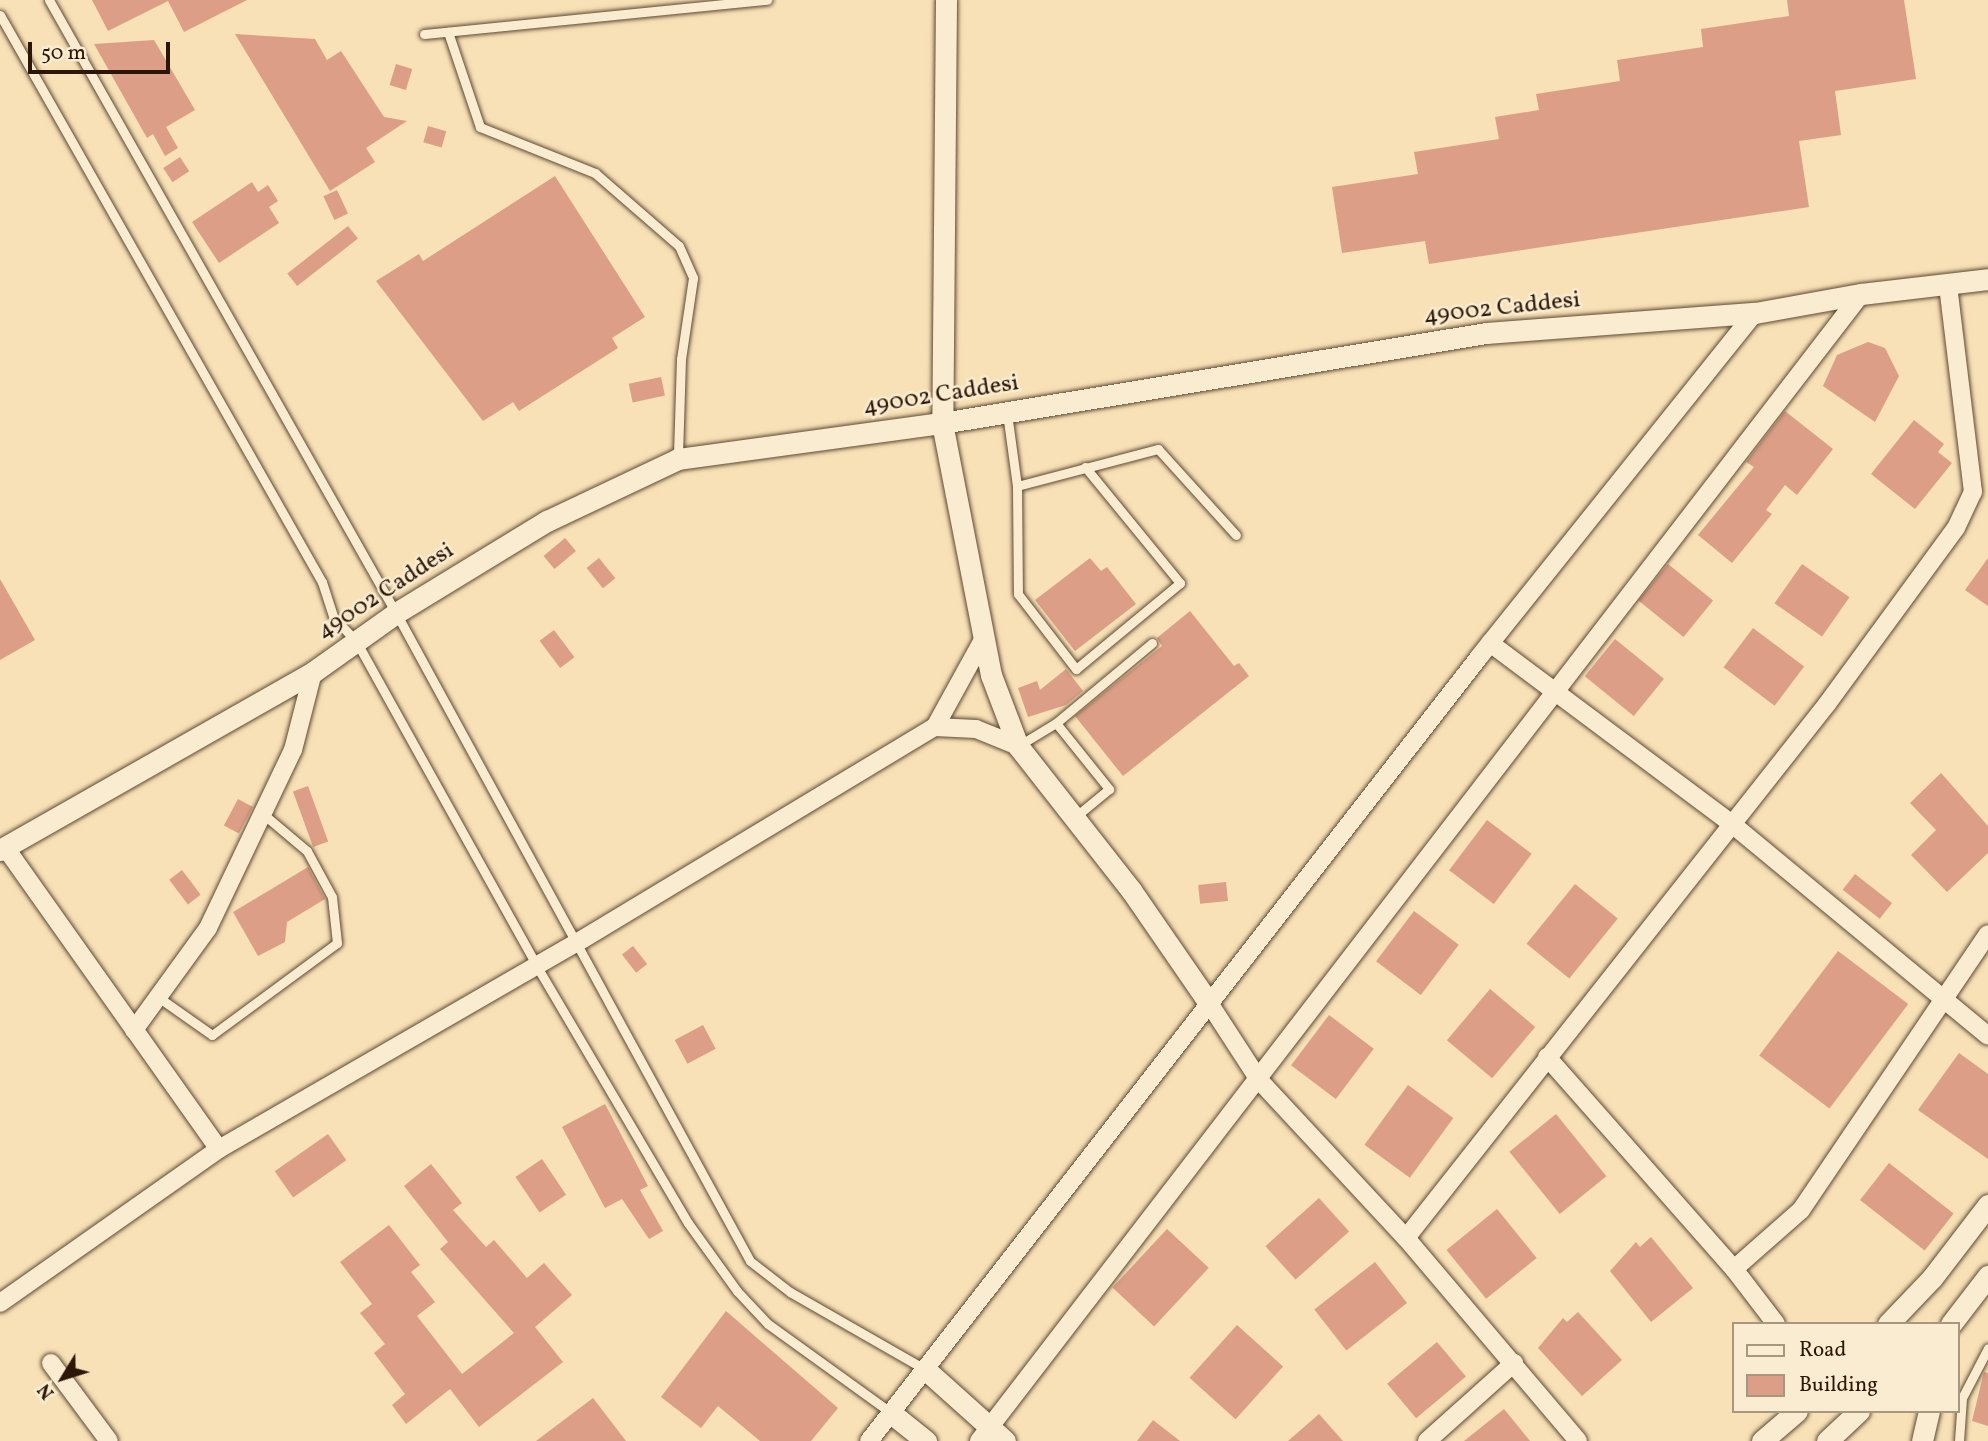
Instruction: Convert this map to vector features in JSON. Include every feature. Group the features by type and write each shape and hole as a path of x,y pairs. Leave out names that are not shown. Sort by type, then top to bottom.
{"street":[{"path":"947,0 942,424 990,675 1018,746 1131,890 1259,1080 1406,1238 1577,1441"},
{"name":"49002 Caddesi","path":"3,849 313,672 396,613 547,521 678,459 942,424 1486,333 1755,313 1861,294 1948,286 1988,279"},
{"path":"1406,1238 1732,824 1956,528 1973,492 1948,286"},
{"path":"926,1370 991,1437 1259,1080 1861,294"},
{"path":"869,1441 1490,643 1755,313"},
{"path":"1973,492 1988,504"},
{"path":"0,1303 219,1149 578,942 935,727 984,638"},
{"path":"1490,643 1732,824 1988,1036"},
{"path":"134,1030 208,928 293,750 313,672"},
{"path":"935,727 976,729 1018,746"},
{"path":"3,849 219,1149"},
{"path":"1734,1269 1801,1210 1988,934"},
{"path":"1547,1057 1734,1269 1774,1322"},
{"path":"1890,1322 1932,1278 1988,1205"},
{"path":"1953,1322 1988,1276"},
{"path":"51,1363 108,1441"},
{"path":"1427,1441 1514,1363"},
{"path":"891,1413 926,1441"},
{"path":"1762,1441 1795,1413"},
{"path":"1826,1441 1857,1413"},
{"path":"1922,1441 1929,1413"}],"lane":[{"path":"49,0 396,613 750,1261 790,1292 926,1370"},
{"path":"424,34 767,0"},
{"path":"0,15 322,582 334,618 356,641 536,965 688,1223 737,1291 768,1324 891,1413"},
{"path":"447,32 480,127 595,173 679,246 693,278 681,359 678,459"},
{"path":"1007,413 1017,486 1018,594 1076,670 1180,583 1085,467"},
{"path":"1017,486 1158,449 1236,535"},
{"path":"1018,746 1056,723 1152,643"},
{"path":"1056,723 1109,789 1073,818"},
{"path":"158,997 212,1034 337,943 332,897 307,851 263,814"},
{"path":"1959,1441 1962,1398 1988,1348"}],"building":[{"path":"92,0 247,0 184,32 168,1 108,31"},
{"path":"1787,0 1904,0 1916,79 1835,91 1841,135 1799,141 1809,207 1429,264 1425,241 1342,253 1332,187 1418,174 1414,152 1499,139 1495,117 1539,110 1536,94 1620,81 1617,60 1703,47 1701,29 1789,16"},
{"path":"235,34 315,39 327,60 341,51 384,117 407,121 366,148 375,162 330,191"},
{"path":"154,40 195,110 166,127 178,148 165,156 153,134 147,138 94,44"},
{"path":"396,64 412,69 406,90 390,85"},
{"path":"428,126 446,131 442,148 423,142"},
{"path":"180,157 189,171 172,182 163,168"},
{"path":"555,176 645,317 612,338 618,348 519,411 513,402 483,421 376,281 419,254 423,261"},
{"path":"252,182 258,192 268,185 278,201 269,207 279,223 219,263 192,222"},
{"path":"337,190 348,214 334,220 323,196"},
{"path":"348,226 358,239 297,286 287,273"},
{"path":"1868,342 1885,348 1899,376 1875,422 1823,386 1837,355"},
{"path":"661,377 665,396 633,402 629,384"},
{"path":"1785,411 1833,449 1797,495 1785,485 1766,510 1772,514 1732,563 1698,535 1754,467 1746,462"},
{"path":"1914,420 1944,444 1938,452 1952,463 1915,509 1871,474"},
{"path":"565,538 576,551 554,569 544,556"},
{"path":"599,558 615,578 603,588 587,568"},
{"path":"1090,558 1101,571 1107,567 1136,604 1075,651 1035,600"},
{"path":"1988,558 1988,606 1965,590"},
{"path":"1668,564 1713,601 1683,637 1638,601"},
{"path":"1802,564 1850,597 1822,637 1774,603"},
{"path":"0,579 35,640 0,660"},
{"path":"1190,611 1234,666 1239,663 1249,676 1123,776 1075,716 1162,646 1157,638"},
{"path":"1753,628 1804,667 1775,706 1724,667"},
{"path":"554,630 574,657 560,668 540,641"},
{"path":"1615,639 1664,679 1634,716 1585,676"},
{"path":"1066,669 1083,691 1066,705 1028,717 1018,688 1037,681 1040,690"},
{"path":"1941,773 1988,826 1988,853 1947,892 1911,855 1936,830 1910,803"},
{"path":"308,786 328,841 313,847 293,791"},
{"path":"238,799 253,807 239,833 224,825"},
{"path":"1487,820 1532,854 1494,904 1449,870"},
{"path":"308,867 325,899 287,922 285,942 258,956 233,912"},
{"path":"182,870 201,895 188,904 169,880"},
{"path":"1855,874 1892,903 1880,919 1843,890"},
{"path":"1226,882 1228,901 1200,904 1198,885"},
{"path":"1575,884 1618,919 1569,978 1527,944"},
{"path":"1414,911 1459,945 1421,995 1376,961"},
{"path":"633,946 647,964 636,973 622,955"},
{"path":"1838,951 1908,1004 1829,1109 1759,1056"},
{"path":"1490,989 1535,1027 1492,1078 1447,1040"},
{"path":"1329,1015 1374,1049 1336,1099 1291,1065"},
{"path":"703,1025 716,1049 687,1064 675,1040"},
{"path":"1959,1053 1988,1074 1988,1159 1918,1110"},
{"path":"1408,1085 1453,1118 1410,1178 1365,1145"},
{"path":"605,1104 648,1186 640,1190 663,1231 649,1239 622,1199 605,1208 562,1127"},
{"path":"1556,1114 1606,1176 1560,1214 1509,1152"},
{"path":"328,1134 346,1160 293,1197 275,1171"},
{"path":"542,1159 566,1195 540,1213 515,1177"},
{"path":"1889,1163 1954,1213 1925,1251 1860,1200"},
{"path":"431,1164 462,1203 453,1210 486,1247 494,1240 527,1278 544,1263 572,1295 535,1327 563,1362 479,1427 450,1389 406,1424 392,1405 405,1394 374,1353 385,1344 360,1313 372,1304 340,1262 389,1225 420,1265 411,1272 435,1302 417,1316 462,1374 514,1333 440,1249 448,1242 404,1186"},
{"path":"1319,1198 1349,1231 1296,1280 1265,1246"},
{"path":"1497,1209 1537,1258 1486,1299 1446,1250"},
{"path":"1167,1229 1209,1268 1154,1326 1112,1288"},
{"path":"1651,1237 1693,1288 1651,1322 1610,1271 1636,1242 1640,1247"},
{"path":"1375,1262 1407,1303 1346,1350 1314,1309"},
{"path":"726,1311 838,1408 811,1441 760,1441 718,1406 701,1428 661,1397"},
{"path":"1578,1312 1622,1360 1582,1396 1538,1348 1563,1318 1567,1322"},
{"path":"1237,1325 1283,1366 1236,1419 1189,1378"},
{"path":"1437,1342 1466,1376 1416,1418 1387,1384"},
{"path":"1984,1372 1988,1373 1988,1426 1972,1421"},
{"path":"593,1398 626,1441 536,1441"},
{"path":"1504,1409 1530,1441 1464,1441"},
{"path":"1319,1414 1343,1441 1288,1441"},
{"path":"1153,1420 1180,1441 1137,1441"}]}
